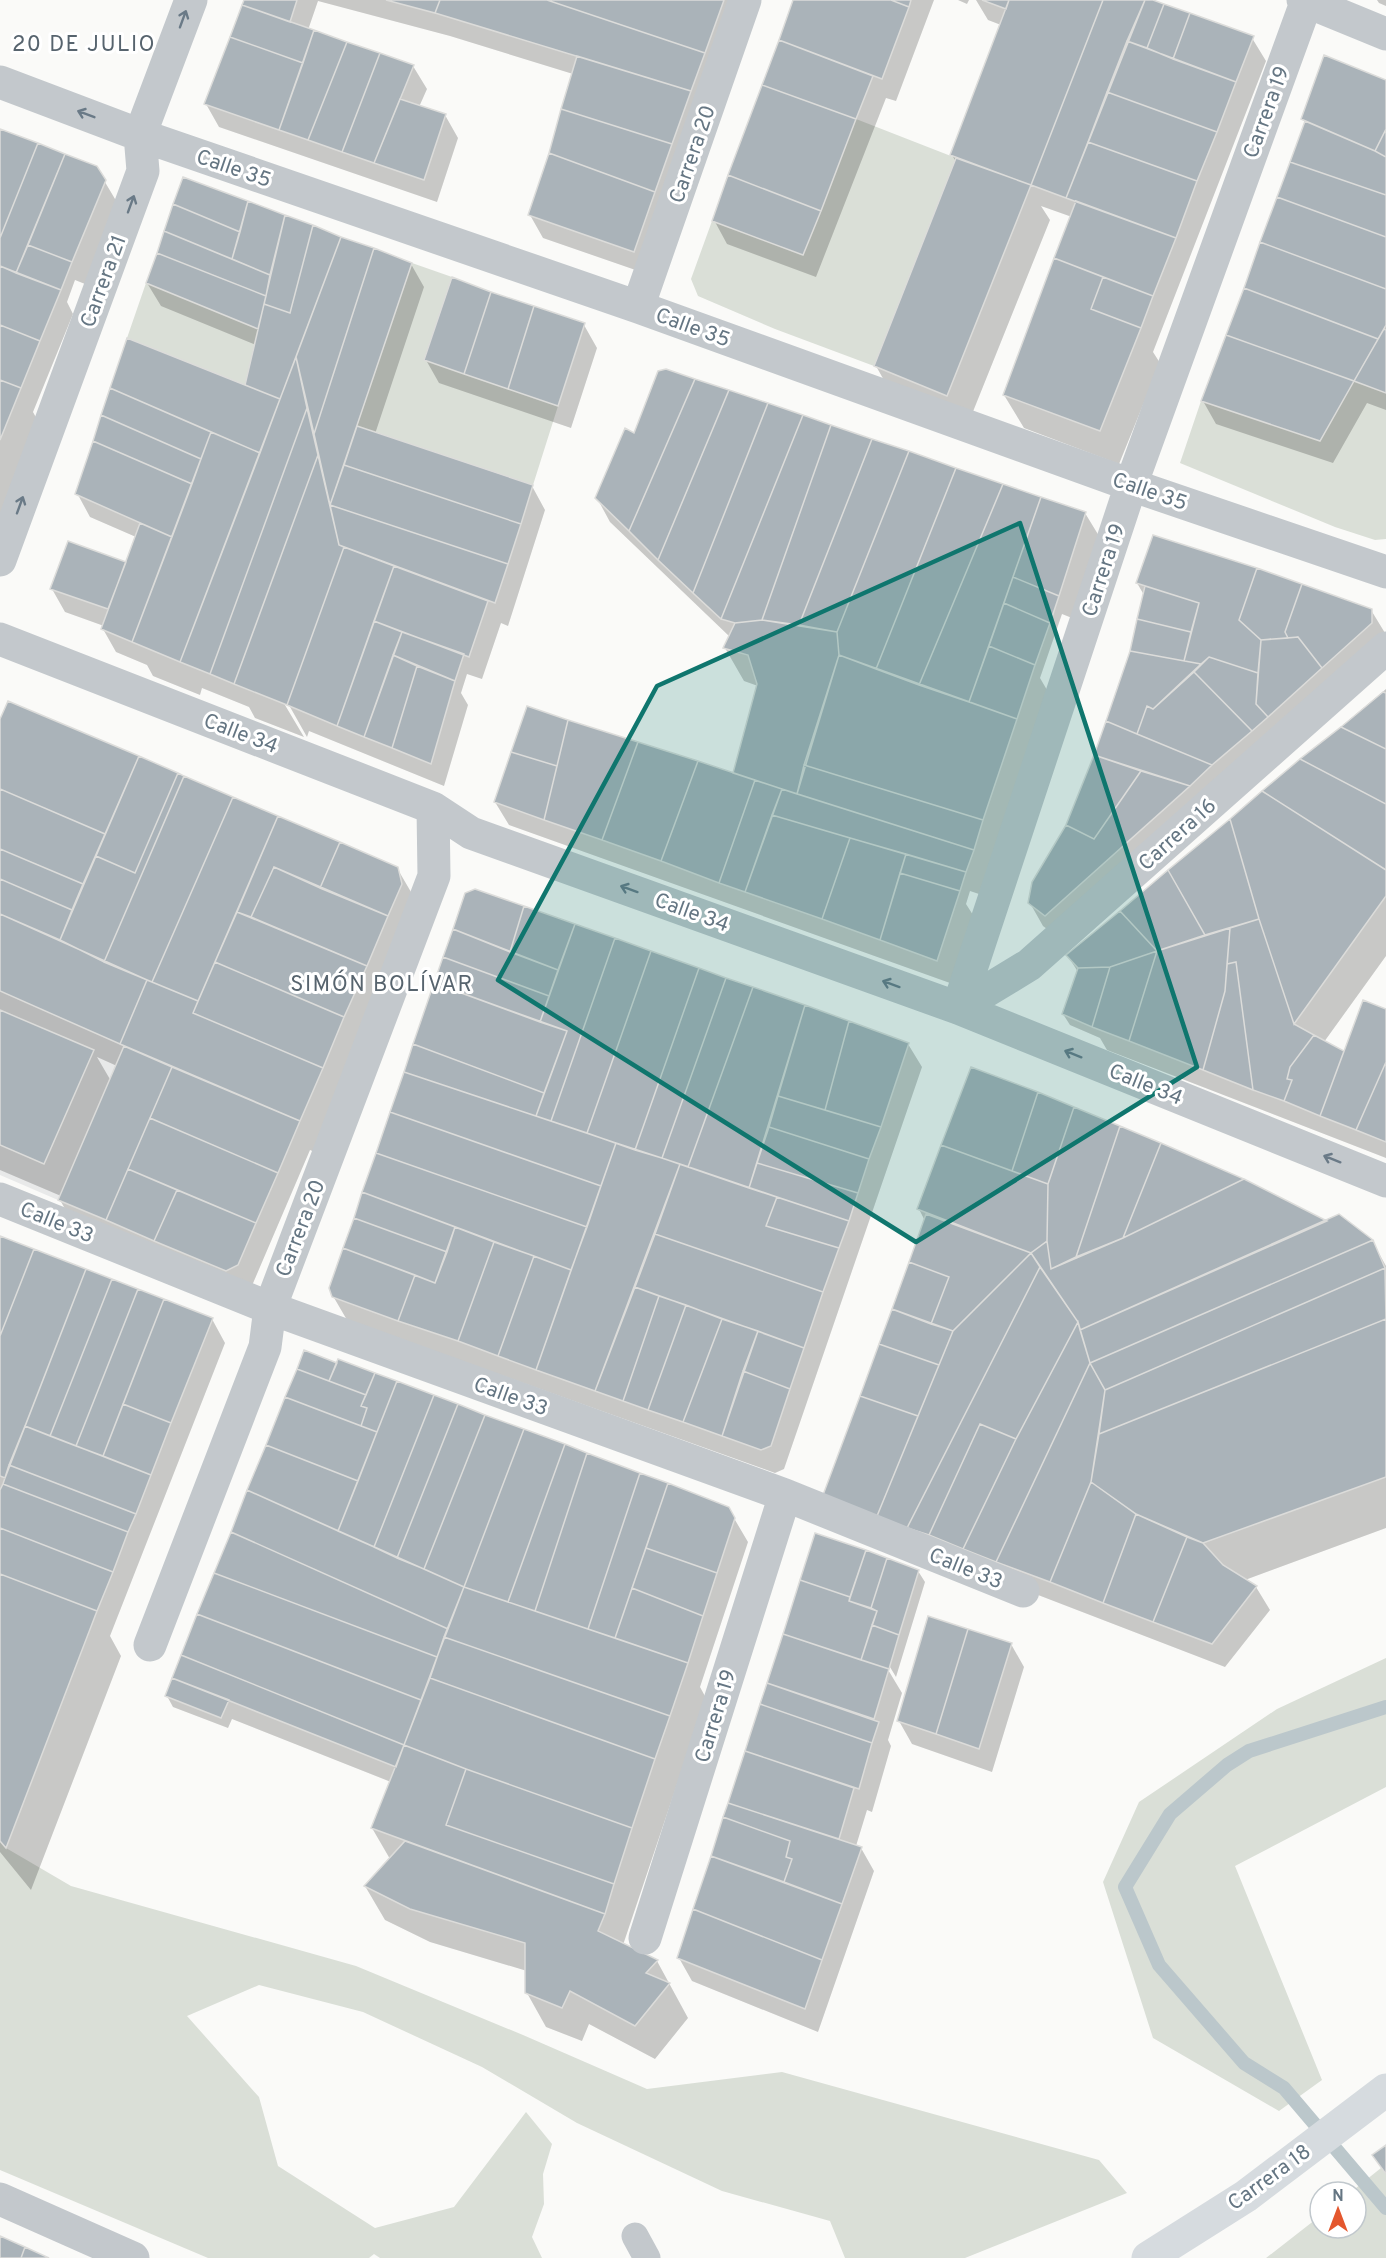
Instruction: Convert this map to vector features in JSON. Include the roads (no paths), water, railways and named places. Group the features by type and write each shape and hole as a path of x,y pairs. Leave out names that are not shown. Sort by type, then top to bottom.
{"highway":[{"name":"Carrera 18","path":"1148,2258 1246,2196 1386,2090"}],"street":[{"name":"Carrera 21","path":"0,560 143,171 140,135 191,0"},
{"name":"Carrera 20","path":"638,307 745,0"},
{"path":"1305,0 1386,34"},
{"name":"Carrera 19","path":"958,1008 1131,485 1305,0"},
{"name":"Calle 35","path":"0,82 140,135 638,307 1131,485 1386,572"},
{"name":"Calle 34","path":"0,639 433,808 471,833 958,1008 1386,1181"},
{"name":"Carrera 16","path":"958,1008 1029,965 1386,648"},
{"name":"Carrera 20","path":"150,1645 265,1347 270,1308 434,876 433,808"},
{"name":"Calle 33","path":"0,1199 270,1308 785,1495 1023,1591"},
{"name":"Carrera 19","path":"645,1938 785,1495"},
{"path":"0,2199 133,2258"}],"waterway":[{"path":"1386,1707 1249,1751 1227,1765 1170,1814 1125,1887 1159,1965 1244,2063 1284,2088 1386,2208"}],"district":[{"name":"20 DE JULIO","path":"84,43"},
{"name":"SIMÓN BOLÍVAR","path":"382,983"}]}
